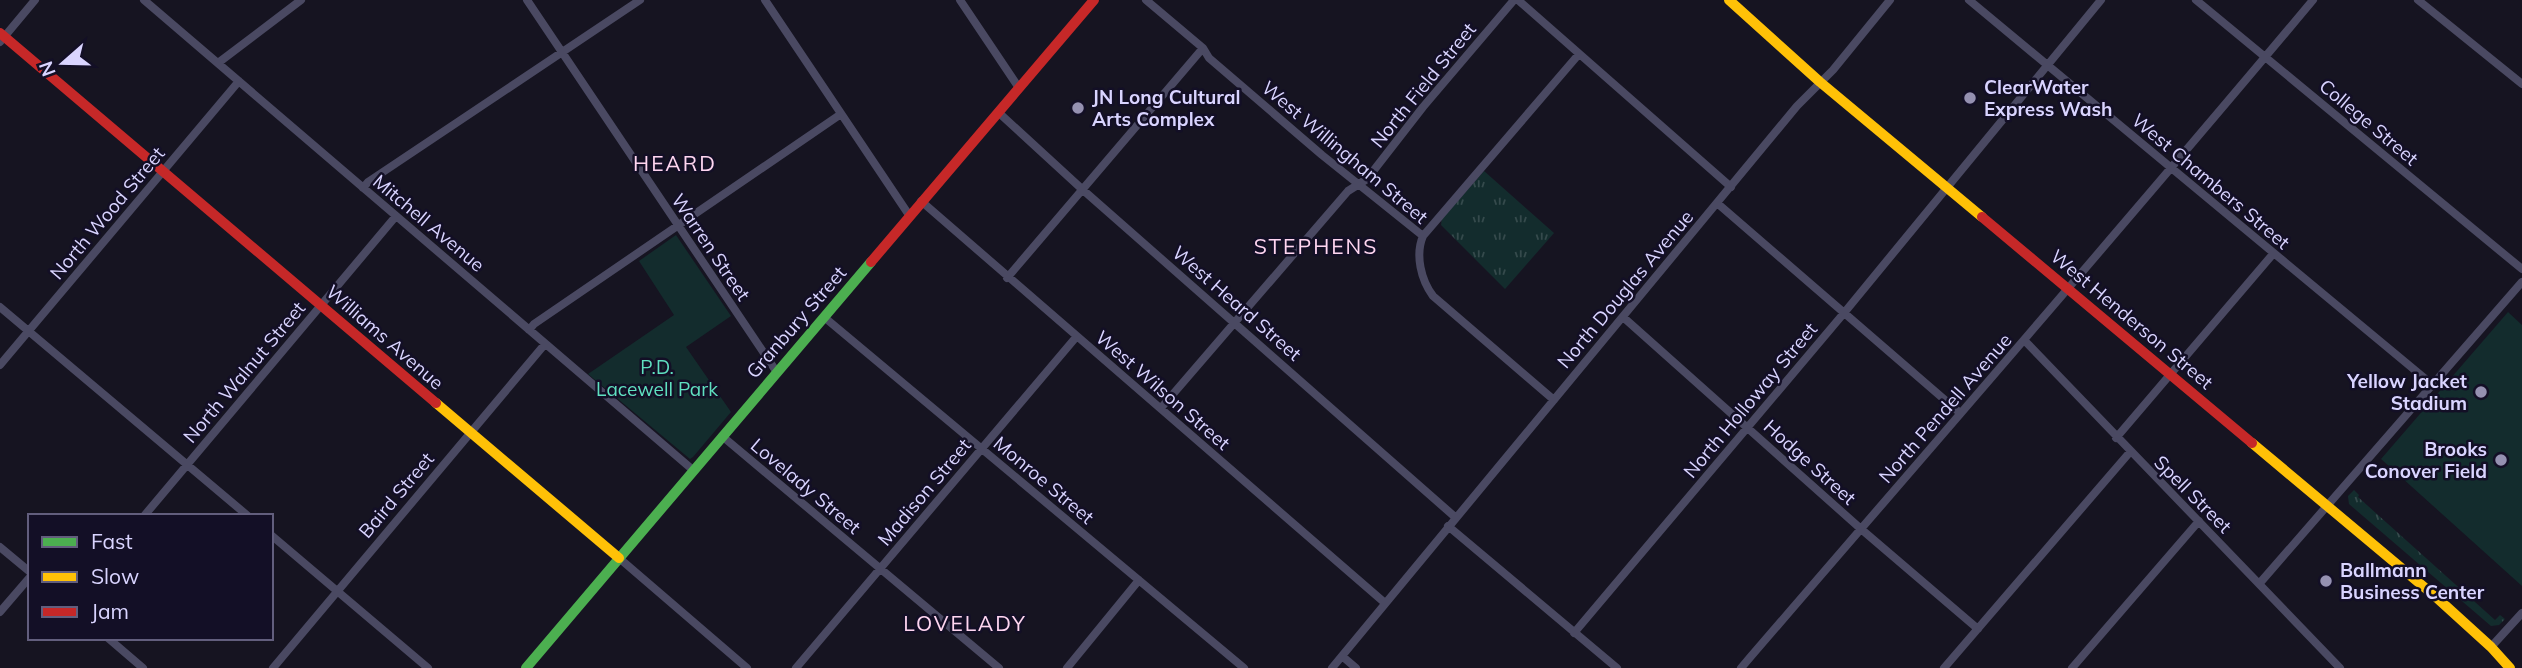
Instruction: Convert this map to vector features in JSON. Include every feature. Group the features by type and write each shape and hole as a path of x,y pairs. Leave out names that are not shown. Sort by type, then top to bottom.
{"street":[{"path":"1,37 35,0"},
{"name":"Mitchell Avenue","path":"145,0 693,470"},
{"path":"218,63 301,0"},
{"name":"Warren Street","path":"527,0 776,371"},
{"path":"363,188 561,51 640,0"},
{"path":"765,0 909,215"},
{"path":"960,0 1019,88"},
{"name":"Granbury Street","path":"526,668 1094,0"},
{"name":"West Willingham Street","path":"1146,0 1322,155 1423,236 1420,243 1425,286 1433,296 1554,400"},
{"path":"1516,0 1731,187"},
{"name":"North Field Street","path":"1161,408 1348,191 1367,179 1423,107 1516,0"},
{"name":"West Henderson Street","path":"1729,0 1820,82 2436,597 2510,668"},
{"name":"North Douglas Avenue","path":"1448,526 1797,106 1833,70 1890,0"},
{"name":"West Chambers Street","path":"1969,0 2434,386"},
{"name":"North Holloway Street","path":"1574,632 1844,313 2101,0"},
{"name":"College Street","path":"2196,0 2522,269"},
{"name":"North Pendell Avenue","path":"1741,668 2025,341 2313,0"},
{"path":"2418,0 2522,85"},
{"name":"Williams Avenue","path":"1,37 747,668"},
{"path":"1007,278 1203,48"},
{"path":"1423,236 1579,54"},
{"name":"North Wood Street","path":"0,365 239,81"},
{"name":"West Heard Street","path":"998,113 1455,516"},
{"path":"529,330 841,114"},
{"name":"West Wilson Street","path":"921,201 1385,603"},
{"path":"1717,203 1960,413"},
{"name":"North Walnut Street","path":"146,514 396,216"},
{"path":"2116,438 2273,254"},
{"path":"2259,584 2522,282"},
{"path":"0,307 246,514"},
{"name":"Monroe Street","path":"824,317 1244,668"},
{"name":"Hodge Street","path":"1623,317 1861,529 1978,629"},
{"name":"Madison Street","path":"796,668 1077,336"},
{"name":"Spell Street","path":"2025,341 2340,668"},
{"name":"Baird Street","path":"273,668 545,344"},
{"name":"Lovelady Street","path":"722,436 999,668"},
{"path":"1944,668 2130,452"},
{"path":"2072,668 2199,521"},
{"path":"1332,668 1448,526 1617,668"},
{"path":"273,537 428,668"},
{"path":"0,547 28,572"},
{"path":"0,612 28,577"},
{"path":"1067,668 1139,580"},
{"path":"2491,647 2522,613"},
{"path":"110,640 143,668"},
{"path":"1342,656 1356,668"}],"green space":[{"path":"1484,171 1554,233 1505,289 1441,225 1442,219"},
{"name":"P.D. Lacewell Park","path":"676,235 731,316 686,347 731,412 690,459 588,374 674,315 639,261"},
{"name":"Yellow Jacket Stadium","path":"2508,312 2522,325 2522,586 2381,459"},
{"path":"2354,490 2358,497 2495,620 2500,615 2505,619 2499,625 2491,626 2349,504 2348,496"}],"traffic: fast":[{"path":"526,668 871,262"}],"traffic: slow":[{"path":"1729,0 1820,82 1982,217"},
{"path":"436,403 619,558"},
{"path":"2252,443 2436,597 2510,668"}],"traffic: jam":[{"path":"871,262 1094,0"},
{"path":"0,33 436,403"},
{"path":"1982,217 2252,443"}],"place":[{"name":"ClearWater Express Wash","path":"1970,98"},
{"name":"JN Long Cultural Arts Complex","path":"1078,108"},
{"name":"Yellow Jacket Stadium","path":"2481,392"},
{"name":"Brooks Conover Field","path":"2501,460"},
{"name":"Ballmann Business Center","path":"2326,581"}],"district":[{"name":"HEARD","path":"675,164"},
{"name":"STEPHENS","path":"1316,247"},
{"name":"LOVELADY","path":"965,624"}]}
